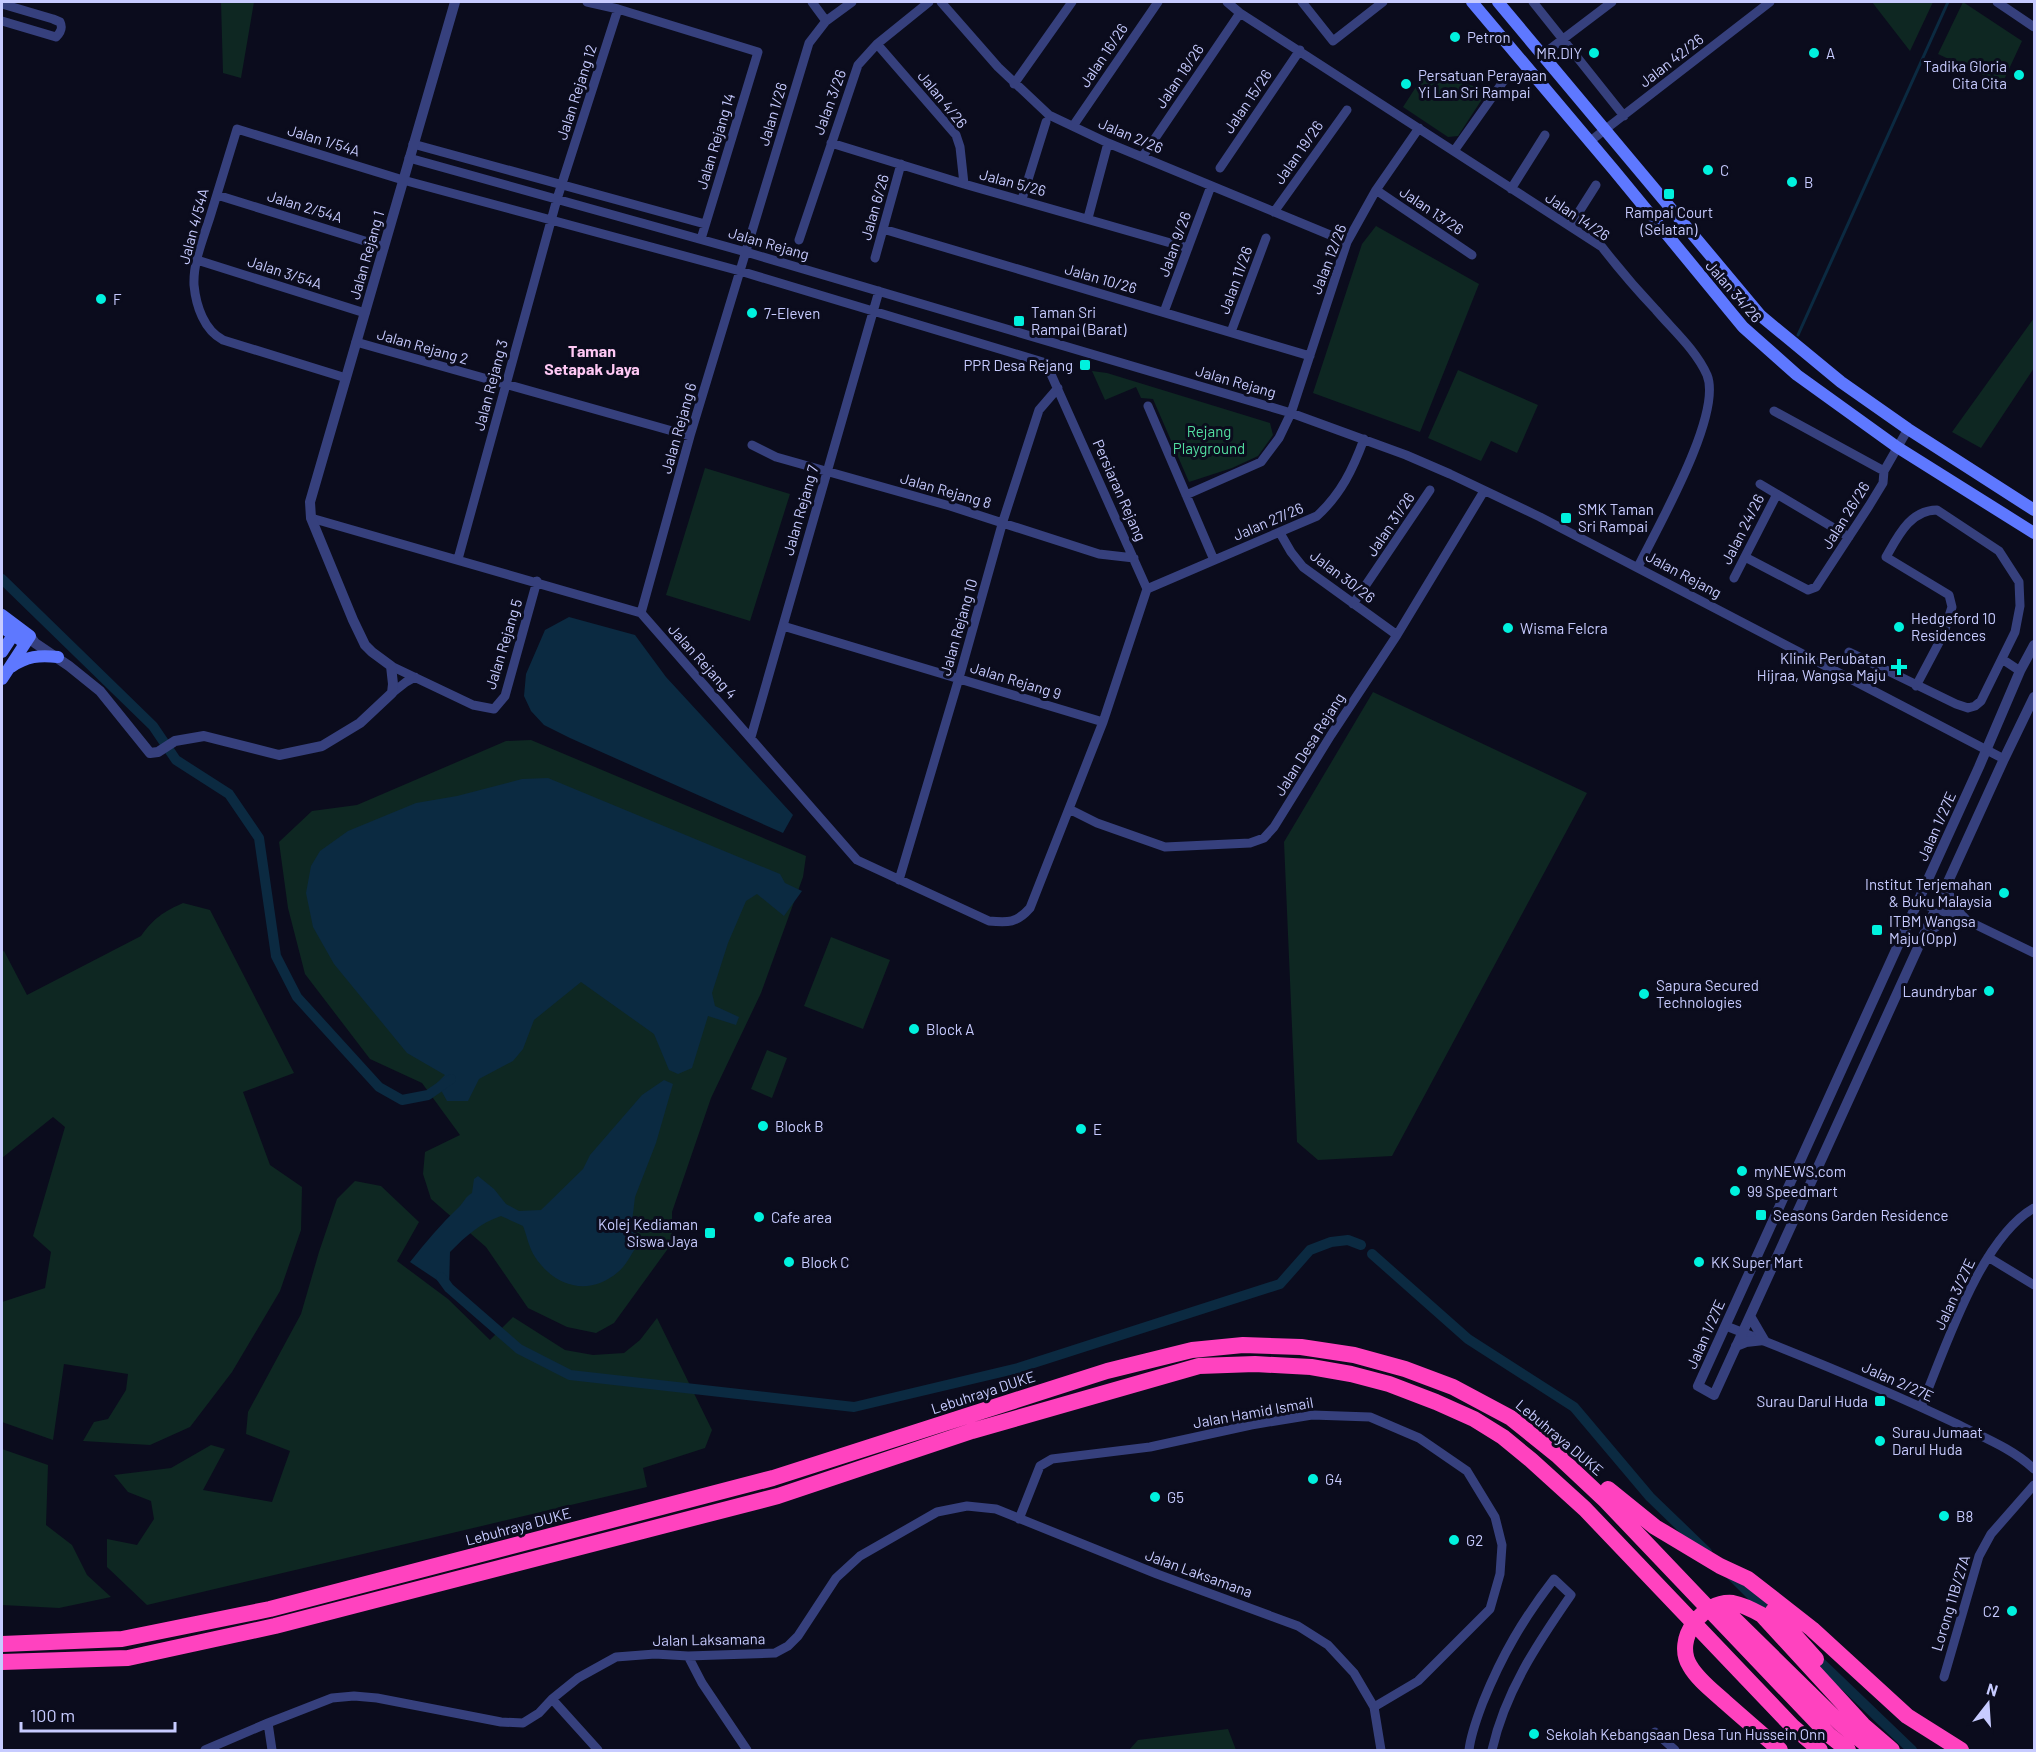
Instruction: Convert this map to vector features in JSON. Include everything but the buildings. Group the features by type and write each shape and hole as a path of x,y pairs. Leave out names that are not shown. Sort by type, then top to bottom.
{"highway":[{"name":"Lebuhraya DUKE","path":"2,1644 122,1639 270,1609 773,1478 1107,1371 1192,1350 1243,1345 1301,1347 1354,1355 1405,1369 1453,1387 1511,1418 1589,1484 1821,1727 1848,1750"},
{"path":"2,1662 128,1658 275,1626 778,1496 972,1431 1199,1366 1255,1364 1311,1367 1389,1384 1474,1419 1503,1437 1585,1509 1815,1750"},
{"path":"1511,1418 1563,1449 1655,1527 1720,1566 1749,1579 1812,1629 1907,1716 1960,1750"},
{"path":"1720,1566 1766,1604 1879,1731 1905,1750"},
{"path":"1670,1569 1729,1614 1840,1723 1873,1750"},
{"path":"1780,1750 1703,1682 1688,1665 1684,1647 1689,1632 1700,1616 1714,1606 1731,1603 1749,1607 1762,1616 1863,1725 1892,1750"},
{"path":"1729,1705 1768,1750"},
{"path":"1792,1726 1820,1750"}],"main road":[{"name":"Jalan 34/26","path":"1472,2 1743,327 1797,375 1897,447 2034,533"},
{"name":"Jalan 34/26","path":"1497,2 1761,316 1841,382 1908,429 2034,510"},
{"path":"2,615 15,632"},
{"path":"2,627 30,641 2,679"},
{"path":"2,652 15,632"},
{"path":"9,668 23,659 40,655 58,657"}],"street":[{"name":"Jalan Rejang 1","path":"311,518 309,502 455,2"},
{"path":"587,2 618,9"},
{"path":"812,2 826,21"},
{"name":"Jalan 1/26","path":"746,252 809,43 826,21 852,2"},
{"name":"Jalan 3/26","path":"799,240 858,65 878,44 929,2"},
{"name":"Jalan 2/26","path":"941,2 1014,84 1049,115 1108,143 1347,242"},
{"path":"1014,84 1072,2"},
{"name":"Jalan 16/26","path":"1073,126 1158,2"},
{"name":"Jalan 14/26","path":"1227,2 1240,13 1602,247 1684,342 1707,375 1710,386 1705,419 1694,453 1638,567"},
{"path":"1302,2 1333,41 1383,2"},
{"path":"1533,2 1624,116"},
{"path":"1542,55 1612,2"},
{"name":"Jalan 42/26","path":"1589,142 1624,116 1758,5 1770,2"},
{"path":"1997,2 2034,27"},
{"path":"2,4 53,19 60,22 62,26 61,32 56,37 2,21"},
{"name":"Jalan Rejang 14","path":"618,9 758,52 701,239"},
{"name":"Jalan Rejang 12","path":"557,199 618,9"},
{"name":"Jalan 18/26","path":"1143,156 1240,13"},
{"name":"Jalan 4/26","path":"878,44 956,135 960,147 964,184"},
{"name":"Jalan 15/26","path":"1220,168 1300,50"},
{"path":"1454,151 1505,80"},
{"name":"Jalan 19/26","path":"1274,212 1347,110"},
{"path":"1022,199 1046,122"},
{"name":"Jalan 12/26","path":"1186,495 1262,462 1279,438 1291,413 1347,242 1376,190 1419,128"},
{"name":"Jalan 1/54A","path":"237,129 403,180 551,220"},
{"name":"Jalan 4/54A","path":"237,129 197,260 194,285 207,327 223,340 346,378"},
{"path":"1511,189 1545,135"},
{"name":"Jalan 5/26","path":"831,143 964,184 1188,248"},
{"path":"1088,218 1108,143"},
{"path":"413,144 705,224"},
{"name":"Jalan Rejang","path":"409,158 879,291 1291,413 1364,439 1450,474 1638,567 2004,759"},
{"name":"Jalan 6/26","path":"875,258 901,164"},
{"path":"1570,226 1596,185"},
{"name":"Jalan 9/26","path":"1164,312 1211,186"},
{"name":"Jalan 13/26","path":"1376,190 1472,255"},
{"name":"Jalan 2/54A","path":"217,195 384,247"},
{"name":"Jalan Rejang 3","path":"458,559 557,199"},
{"name":"Persiaran Rejang","path":"551,220 740,271 1047,363 1147,589"},
{"name":"Jalan 10/26","path":"883,229 1310,356"},
{"name":"Jalan 11/26","path":"1232,332 1266,238"},
{"name":"Jalan Rejang 6","path":"640,612 746,252"},
{"name":"Jalan 3/54A","path":"197,260 365,313"},
{"name":"Jalan Rejang 7","path":"751,737 879,291"},
{"name":"Jalan Rejang 2","path":"356,342 690,436"},
{"name":"Jalan Rejang 10","path":"904,862 1003,521 1039,410 1058,388"},
{"path":"1148,406 1214,560"},
{"path":"1774,411 1884,471"},
{"name":"Jalan 26/26","path":"1745,557 1808,590 1816,587 1882,483 1884,471 1908,429"},
{"name":"Jalan 27/26","path":"1147,589 1317,516 1325,509 1350,474 1364,439"},
{"name":"Jalan Rejang 8","path":"752,445 776,457 1003,521 1099,554 1134,558"},
{"path":"1760,483 1849,537"},
{"name":"Jalan 31/26","path":"1353,604 1430,490"},
{"name":"Jalan Desa Rejang","path":"1069,809 1097,823 1165,847 1250,843 1264,838 1274,827 1397,635 1484,491"},
{"name":"Jalan 24/26","path":"1734,578 1777,494"},
{"path":"1849,652 1916,686 1956,704 1968,708 1981,701 2015,632 2020,606 2019,582 1999,551 1937,510 1925,510 1910,520 1886,557 1949,595 1952,607 1943,635 1916,686"},
{"path":"311,518 640,612"},
{"path":"311,518 365,645 391,666 392,693"},
{"name":"Jalan 30/26","path":"1280,533 1302,567 1397,635"},
{"name":"Jalan Rejang 5","path":"391,666 473,705 494,709 505,696 537,581"},
{"path":"1069,809 1103,722 1147,589"},
{"name":"Jalan Rejang 4","path":"640,612 751,737 851,855 864,864 903,882 989,921 1012,923 1030,908 1069,809"},
{"name":"Jalan Rejang 9","path":"783,626 1103,722"},
{"path":"30,641 58,657 100,691 150,753 158,752 175,741 204,736 279,755 322,746 360,723 406,681 415,677"},
{"name":"Jalan 1/27E","path":"2034,645 2020,671 1918,902 1698,1386 1714,1395 2034,697"},
{"path":"2002,660 2020,671"},
{"path":"882,872 894,869 904,862"},
{"path":"903,882 904,862"},
{"path":"1948,882 1948,896 1964,920"},
{"path":"1918,902 1964,920 2034,953"},
{"path":"1923,937 1934,927 1947,920 1964,920"},
{"name":"Jalan 3/27E","path":"1921,1407 1972,1285 2001,1237 2034,1208"},
{"path":"1988,1257 2034,1285"},
{"path":"1736,1346 1746,1342 1764,1340 1750,1316"},
{"name":"Jalan 2/27E","path":"1726,1326 1921,1407 2012,1452 2034,1469"},
{"name":"Jalan Hamid Ismail","path":"1019,1519 1040,1466 1052,1459 1150,1447 1251,1425 1312,1415 1370,1417 1419,1438 1467,1471 1473,1480 1495,1517 1502,1545 1500,1574 1487,1614 1418,1681 1374,1707"},
{"name":"Lorong 11B/27A","path":"1944,1677 1979,1556 1991,1534 2034,1485"},
{"name":"Jalan Laksamana","path":"205,1750 332,1698 354,1696 377,1698 501,1722 523,1723 539,1713 578,1678 616,1657 655,1653 688,1656 775,1653 788,1646 798,1636 836,1578 860,1556 937,1512 951,1508 982,1506 996,1509 1149,1571 1298,1626 1328,1645 1354,1673 1374,1707 1381,1750"},
{"path":"1468,1750 1471,1734 1494,1675 1521,1624 1554,1579 1571,1595 1538,1642 1511,1691 1497,1727 1492,1750"},
{"path":"688,1656 702,1683 747,1750"},
{"path":"552,1699 598,1750"},
{"path":"268,1723 272,1750"},
{"path":"1655,1732 1675,1750"}],"green space":[{"path":"221,2 254,2 241,78 223,73"},
{"path":"1872,2 1933,2 1910,51"},
{"path":"1963,2 2022,41 2002,84 1938,54"},
{"path":"1425,73 1488,90 1458,136 1448,137 1403,107"},
{"path":"1376,226 1479,284 1420,432 1313,393 1362,244"},
{"path":"2034,318 2034,368 1981,448 1952,432"},
{"path":"1458,370 1538,405 1517,453 1491,441 1481,461 1428,438"},
{"name":"Rejang Playground","path":"1092,371 1107,373 1270,423 1273,435 1258,456 1232,468 1189,482 1153,399 1141,398 1136,387 1105,400"},
{"path":"705,468 790,494 750,621 666,595"},
{"path":"1373,692 1587,793 1392,1156 1318,1160 1297,1142 1284,842"},
{"path":"531,740 806,856 803,877 761,993 711,1098 672,1212 672,1243 614,1323 596,1333 567,1327 528,1308 486,1247 431,1199 423,1174 425,1152 460,1135 422,1083 370,1059 305,974 288,908 279,842 312,811 357,805 506,741"},
{"path":"183,903 210,910 294,1073 243,1092 270,1165 302,1187 301,1230 280,1291 232,1372 190,1427 150,1445 83,1441 94,1422 108,1419 126,1390 128,1374 64,1364 53,1440 2,1422 2,1302 45,1288 51,1252 33,1236 65,1127 53,1117 2,1158 2,952 4,951 27,995 141,936 159,916"},
{"path":"831,937 890,960 863,1029 804,1006"},
{"path":"767,1050 787,1058 772,1098 751,1089"},
{"path":"355,1181 381,1186 419,1222 397,1261 448,1299 490,1340 513,1317 565,1350 593,1355 624,1353 640,1340 657,1318 712,1430 705,1448 643,1468 647,1487 147,1605 107,1567 107,1539 137,1545 154,1519 151,1501 128,1492 114,1475 171,1468 211,1445 225,1449 203,1490 272,1502 290,1451 246,1434 248,1412 301,1314 337,1199"},
{"path":"2,1449 48,1465 46,1525 72,1545 87,1575 111,1597 59,1608 2,1605"},
{"path":"1228,1729 1236,1750 1129,1750 1138,1740"}],"water":[{"path":"569,617 635,635 666,677 793,815 783,833 544,725 531,711 524,696 526,674 545,630"},
{"path":"548,778 780,874 785,883 802,891 784,916 757,894 746,901 728,943 712,993 715,1006 739,1017 736,1025 708,1016 692,1068 678,1074 669,1070 654,1034 581,982 534,1020 523,1049 513,1061 479,1079 468,1101 447,1101 437,1083 445,1075 407,1053 334,964 313,927 306,893 311,866 320,851 348,831 416,803 457,796 522,779"},
{"path":"664,1080 673,1084 656,1143 635,1197 632,1222 637,1246 626,1263 607,1280 584,1286 562,1282 552,1276 535,1257 523,1226 501,1216 486,1222 450,1252 449,1288 410,1262 472,1193 474,1179 478,1176 494,1189 506,1204 519,1211 541,1210 583,1169 590,1155 642,1095"}],"waterway":[{"path":"1798,335 1948,2"},
{"path":"2,579 153,726 176,760 229,794 259,838 276,956 297,997 379,1087 402,1100 428,1095 451,1079"},
{"path":"441,1277 449,1288 519,1349 570,1375 854,1407 1018,1368 1280,1284 1310,1250 1331,1242 1348,1240 1361,1245"},
{"path":"1372,1254 1468,1339 1574,1407 1650,1497 1707,1552"},
{"path":"1731,1575 1771,1615"},
{"path":"1813,1655 1912,1750"}],"place":[{"name":"Petron","path":"1455,37"},
{"name":"MR.DIY","path":"1594,53"},
{"name":"A","path":"1814,53"},
{"name":"Tadika Gloria Cita Cita","path":"2019,75"},
{"name":"Persatuan Perayaan Yi Lan Sri Rampai","path":"1406,84"},
{"name":"C","path":"1708,170"},
{"name":"B","path":"1792,182"},
{"name":"Rampai Court (Selatan)","path":"1669,194"},
{"name":"F","path":"101,299"},
{"name":"7-Eleven","path":"752,313"},
{"name":"Taman Sri Rampai (Barat)","path":"1019,321"},
{"name":"PPR Desa Rejang","path":"1085,365"},
{"name":"SMK Taman Sri Rampai","path":"1566,518"},
{"name":"Hedgeford 10 Residences","path":"1899,627"},
{"name":"Wisma Felcra","path":"1508,628"},
{"name":"Klinik Perubatan Hijraa, Wangsa Maju","path":"1899,667"},
{"name":"Institut Terjemahan & Buku Malaysia","path":"2004,893"},
{"name":"ITBM Wangsa Maju (Opp)","path":"1877,930"},
{"name":"Laundrybar","path":"1989,991"},
{"name":"Sapura Secured Technologies","path":"1644,994"},
{"name":"Block A","path":"914,1029"},
{"name":"Block B","path":"763,1126"},
{"name":"E","path":"1081,1129"},
{"name":"myNEWS.com","path":"1742,1171"},
{"name":"99 Speedmart","path":"1735,1191"},
{"name":"Seasons Garden Residence","path":"1761,1215"},
{"name":"Cafe area","path":"759,1217"},
{"name":"Kolej Kediaman Siswa Jaya","path":"710,1233"},
{"name":"Block C","path":"789,1262"},
{"name":"KK Super Mart","path":"1699,1262"},
{"name":"Surau Darul Huda","path":"1880,1401"},
{"name":"Surau Jumaat Darul Huda","path":"1880,1441"},
{"name":"G4","path":"1313,1479"},
{"name":"G5","path":"1155,1497"},
{"name":"B8","path":"1944,1516"},
{"name":"G2","path":"1454,1540"},
{"name":"C2","path":"2012,1611"},
{"name":"Sekolah Kebangsaan Desa Tun Hussein Onn","path":"1534,1734"}],"district":[{"name":"Taman Setapak Jaya","path":"592,359"}]}
